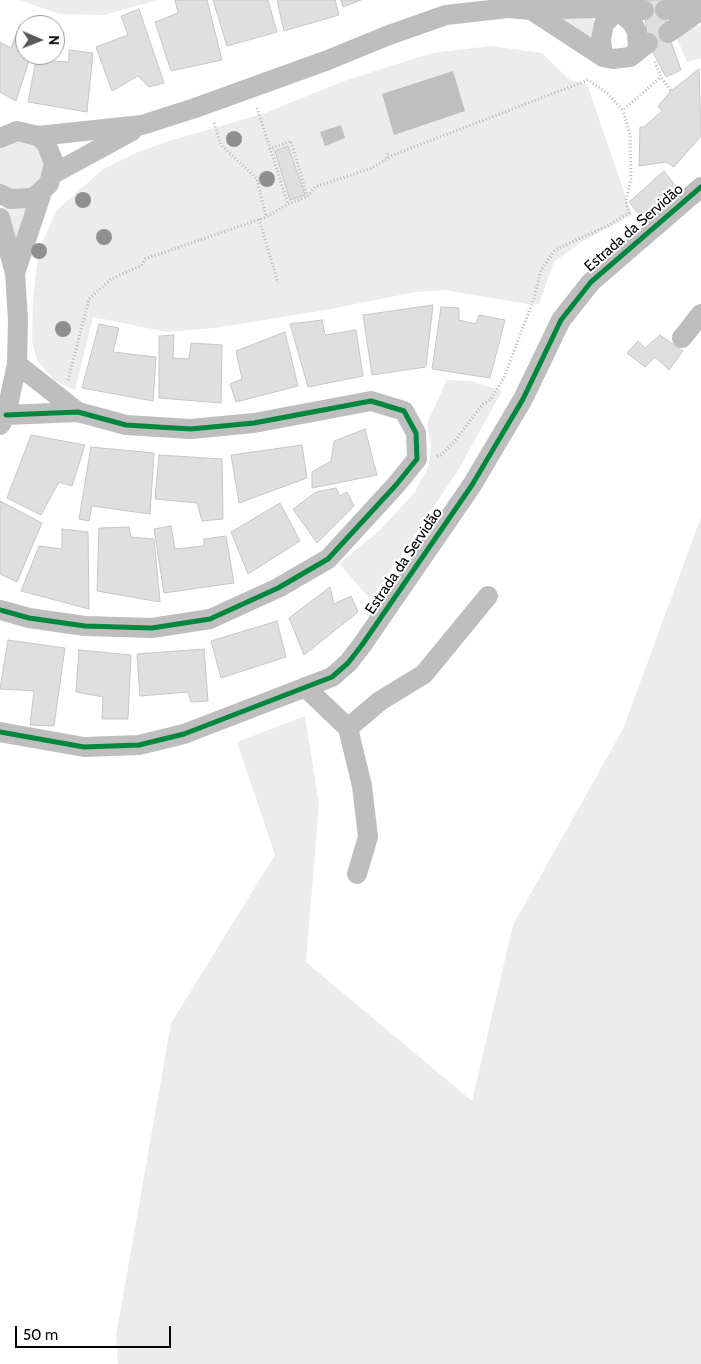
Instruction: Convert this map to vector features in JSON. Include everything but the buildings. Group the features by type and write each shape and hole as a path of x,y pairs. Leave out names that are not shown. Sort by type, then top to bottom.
{"street":[{"path":"664,10 701,5"},
{"path":"53,174 142,125 204,105 446,15 508,8 531,10 593,8 644,10"},
{"path":"531,10 603,57 622,59 630,57 643,47 633,24 618,10"},
{"path":"603,57 601,39 604,24 618,10"},
{"path":"668,33 701,10"},
{"path":"6,131 38,136 142,125"},
{"path":"15,272 42,192 53,174 54,163 52,153 38,136"},
{"name":"Estrada da Servidão","path":"0,732 84,747 139,745 184,734 332,677 348,663 388,609 424,552 472,485 523,399 561,320 591,282 701,187"},
{"path":"0,194 11,199 22,200 33,198 42,192"},
{"path":"0,218 15,272 18,320 17,364 3,420 78,412 126,425 191,430 254,423 371,401 404,411 416,433 416,459 396,485 328,559 278,588 210,619 152,628 85,626 29,618 0,610"},
{"path":"682,338 701,314"},
{"path":"17,364 78,412"},
{"path":"348,728 380,701 424,674 488,596"},
{"path":"305,687 348,728 362,786 368,837 357,874"}],"path":[{"path":"643,47 671,91"},
{"path":"623,110 661,77"},
{"path":"65,390 89,299 110,279 140,266 145,258 266,217 288,204 307,197 314,187 372,168 387,159 588,80 607,92 623,110 630,135 631,179 626,201 629,212 609,225 555,250 541,270 534,298 504,378 490,400 483,404 453,443 441,455 434,457"},
{"path":"257,108 288,204"},
{"path":"214,122 221,145 257,179 266,217"},
{"path":"269,149 291,141 307,197"},
{"path":"387,159 388,151"},
{"path":"258,219 278,283"}],"shaded area":[{"path":"20,0 157,0 104,15 59,14"},
{"path":"568,13 585,15 595,21 595,43 559,22"},
{"path":"701,25 701,58 687,62 676,36"},
{"path":"491,46 542,53 570,80 587,84 632,215 580,243 554,262 539,304 527,304 445,290 416,292 320,311 215,328 167,332 93,317 75,390 54,380 37,360 32,341 33,298 39,249 57,210 103,169 138,152 169,141 265,113 344,81 432,53"},
{"path":"453,71 465,111 394,135 382,94"},
{"path":"341,125 345,138 325,146 320,132"},
{"path":"27,138 46,155 44,180 22,194 0,185 0,146"},
{"path":"3,206 15,209 28,209 15,242"},
{"path":"447,380 471,381 502,391 459,469 371,600 339,564 379,531 415,492 429,465 431,445 427,423"},
{"path":"701,517 701,1364 118,1364 116,1336 171,1023 275,855 237,742 305,716 319,805 306,962 472,1101 513,925 623,729"}],"cycle path":[{"path":"0,732 84,747 139,745 184,734 332,677 348,663 362,645 472,485 523,399 561,320 591,282 701,187"},
{"path":"0,610 29,618 85,626 152,628 210,619 278,588 328,559 396,485 417,459 416,433 404,411 371,401 254,423 191,429 126,425 78,412 6,415"}]}
